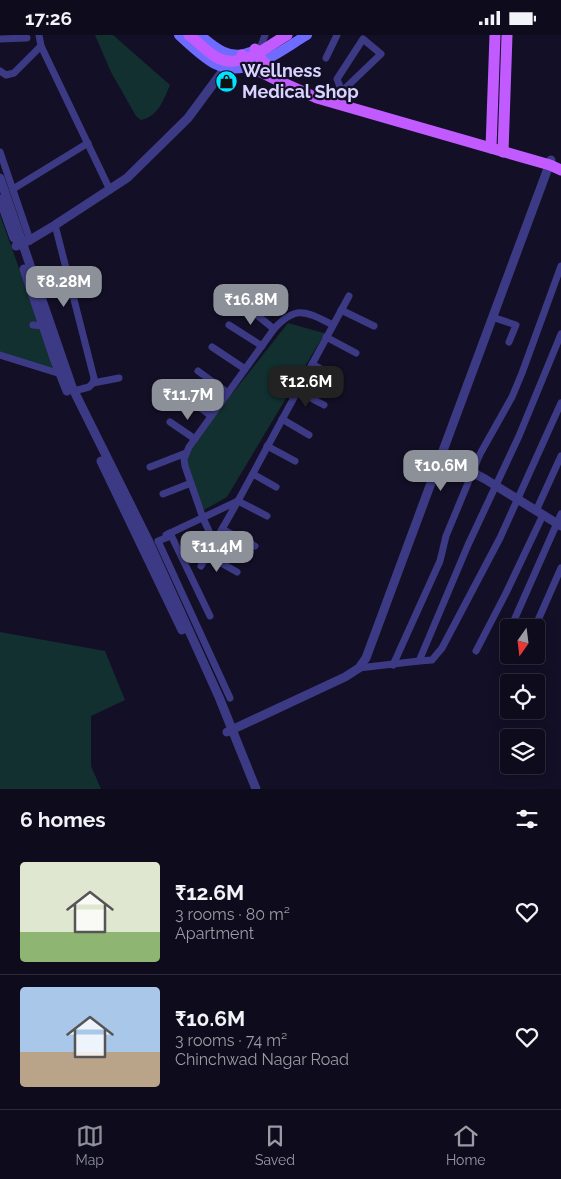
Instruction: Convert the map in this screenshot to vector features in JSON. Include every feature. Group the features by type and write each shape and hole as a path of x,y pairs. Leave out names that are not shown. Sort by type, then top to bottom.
{"main road":[{"path":"179,35 213,63 225,68 266,65 307,35"},
{"path":"189,35 216,57 233,62 243,60 286,35"},
{"path":"200,35 216,49 228,54 242,55 279,35"},
{"path":"491,145 495,35"},
{"path":"503,148 507,35"},
{"path":"258,48 266,65 293,82 491,145"},
{"path":"242,55 251,67 317,98 554,163 561,170"}],"street":[{"path":"39,35 41,46 110,190"},
{"path":"258,48 265,35"},
{"path":"326,58 337,35"},
{"path":"0,39 27,38"},
{"path":"364,39 381,54 338,95 337,79 364,39"},
{"path":"0,71 6,75 14,73 41,46"},
{"path":"23,243 110,190 141,166 188,118 225,68 228,54"},
{"path":"13,189 88,143"},
{"path":"0,151 13,189 23,243 43,326 64,375 146,543"},
{"path":"229,731 345,677 359,668 369,652 492,317 554,163"},
{"path":"0,178 23,243 64,375 74,391 146,543 256,789"},
{"path":"0,199 23,243"},
{"path":"55,225 94,377 93,383"},
{"path":"394,665 440,561 446,536 472,472 489,435 512,397 561,266"},
{"path":"201,566 349,296"},
{"path":"243,304 274,329"},
{"path":"341,310 374,326"},
{"path":"214,542 190,483 185,467 186,453 274,329 285,317 295,313 308,313 333,325"},
{"path":"492,317 516,325 509,342"},
{"path":"33,325 43,326"},
{"path":"229,325 262,346"},
{"path":"419,661 468,545 497,486 542,383 561,334"},
{"path":"326,337 356,353"},
{"path":"212,347 245,369"},
{"path":"0,355 64,375"},
{"path":"312,364 340,379"},
{"path":"198,371 228,393"},
{"path":"74,391 89,387 93,383 119,378"},
{"path":"297,391 324,405"},
{"path":"183,394 211,416"},
{"path":"359,668 432,660 442,648 518,499 561,403"},
{"path":"282,419 309,435"},
{"path":"170,422 195,439"},
{"path":"268,446 296,461"},
{"path":"150,467 186,453"},
{"path":"476,651 506,593 540,513 561,455"},
{"path":"441,456 497,486 559,525"},
{"path":"253,474 276,487"},
{"path":"163,494 190,483"},
{"path":"238,501 267,516"},
{"path":"230,698 158,541 238,501"},
{"path":"515,619 559,525 561,514"},
{"path":"222,529 255,546"},
{"path":"146,543 169,535"},
{"path":"169,535 210,616"},
{"path":"207,555 237,572"},
{"path":"539,619 561,568"},
{"path":"229,731 250,789"}],"green space":[{"path":"95,35 113,35 170,85 160,107 152,115 141,120 136,116 111,72"},
{"path":"0,215 56,372 0,353"},
{"path":"288,323 324,333 227,497 204,510 182,457"},
{"path":"0,632 105,651 125,700 91,716 91,766 101,789 0,789"}],"place":[{"name":"Wellness Medical Shop","path":"226,81"}]}
